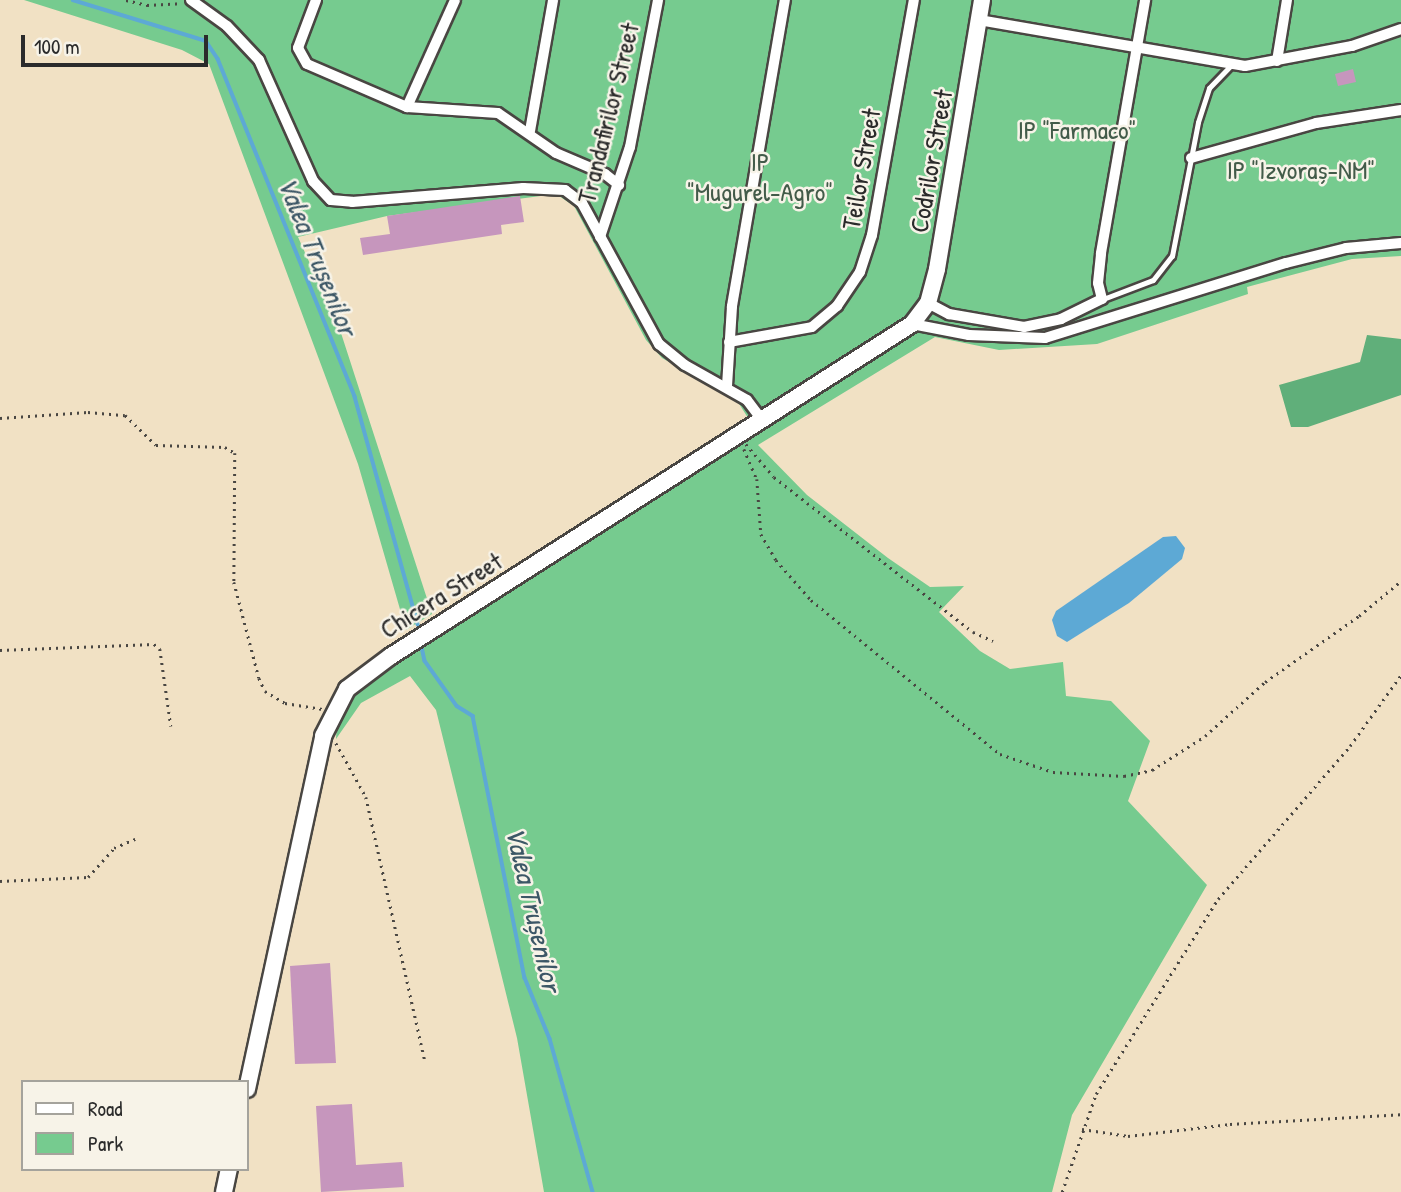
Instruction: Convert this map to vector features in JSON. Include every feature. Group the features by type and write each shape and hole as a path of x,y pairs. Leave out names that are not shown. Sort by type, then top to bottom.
{"street":[{"path":"189,0 228,26 259,60 313,181 331,200 352,202 551,187 576,197 659,344 685,365 727,386 747,400 763,421"},
{"path":"316,0 299,39 299,54 307,64 407,107 498,113 530,131 556,153 605,174 619,185"},
{"path":"407,107 455,0"},
{"path":"530,131 553,0"},
{"name":"Trandafirilor Street","path":"600,237 619,185 658,0"},
{"path":"727,386 729,342 785,0"},
{"name":"Teilor Street","path":"729,342 812,327 837,306 860,272 872,235 914,0"},
{"name":"Codrilor Street","path":"912,324 928,303 957,162 982,0"},
{"path":"928,303 949,314 1024,327 1061,319 1102,299 1098,283 1101,253 1145,0"},
{"path":"1277,61 1287,0"},
{"path":"979,20 1232,64 1277,61 1352,46 1401,29"},
{"path":"1191,158 1316,123 1401,110"},
{"path":"912,324 969,335 1045,338 1286,263 1346,248 1401,243"},
{"name":"Chicera Street","path":"248,1084 324,733 333,710 355,680 912,324"},
{"path":"224,1192 229,1171"}],"lane":[{"path":"1102,299 1153,280 1167,265 1209,88 1232,64"}],"path":[{"path":"126,0 172,7 189,0"},
{"path":"0,418 88,412 125,415 156,445 226,447 235,453 234,582 238,610 259,678 265,691 285,703 333,710"},
{"path":"740,435 757,479 761,534 776,560 811,600 1000,754 1053,772 1124,776 1152,770 1205,736 1265,682 1359,616 1401,581"},
{"path":"740,435 774,478 973,632 993,641"},
{"path":"0,650 154,644 160,649 171,726"},
{"path":"1062,1192 1096,1094 1217,899 1350,746 1401,675"},
{"path":"324,733 340,747 366,797 425,1061"},
{"path":"0,881 88,877 114,848 135,839"},
{"path":"1082,1129 1128,1136 1230,1124 1401,1114"}],"green space":[{"path":"24,0 1401,0 1401,256 1352,259 1247,287 1248,294 1097,344 999,350 935,337 758,445 807,495 930,587 964,586 939,612 980,651 1010,669 1063,662 1066,696 1111,701 1150,741 1128,801 1207,885 1072,1115 1052,1192 544,1192 517,1038 436,710 410,676 361,703 336,739 337,723 348,703 378,671 433,641 757,432 736,399 662,358 646,340 574,206 556,194 387,216 298,237 341,333 432,614 406,630 358,464 209,64 182,50"},
{"path":"1367,335 1401,339 1401,395 1308,427 1291,427 1279,385 1360,362"}],"water":[{"path":"1176,536 1185,548 1182,559 1129,603 1067,642 1057,636 1052,620 1056,611 1163,537"}],"building":[{"path":"1353,69 1356,82 1338,86 1335,74"},
{"path":"520,196 524,222 501,225 502,234 363,255 360,238 390,234 387,216"},
{"path":"330,963 336,1063 295,1064 290,966"},
{"path":"352,1104 356,1165 402,1162 404,1187 321,1192 316,1106"}],"waterway":[{"name":"Valea Trușenilor","path":"73,0 206,41 218,59 355,397 418,624"},
{"name":"Valea Trușenilor","path":"422,647 425,661 457,706 473,716 525,978 550,1039 593,1192"}],"park label":[{"name":"IP \"Farmaco\"","path":"1077,130"},
{"name":"IP \"Izvoraș-NM\"","path":"1301,170"},
{"name":"IP \"Mugurel-Agro\"","path":"760,177"}]}
